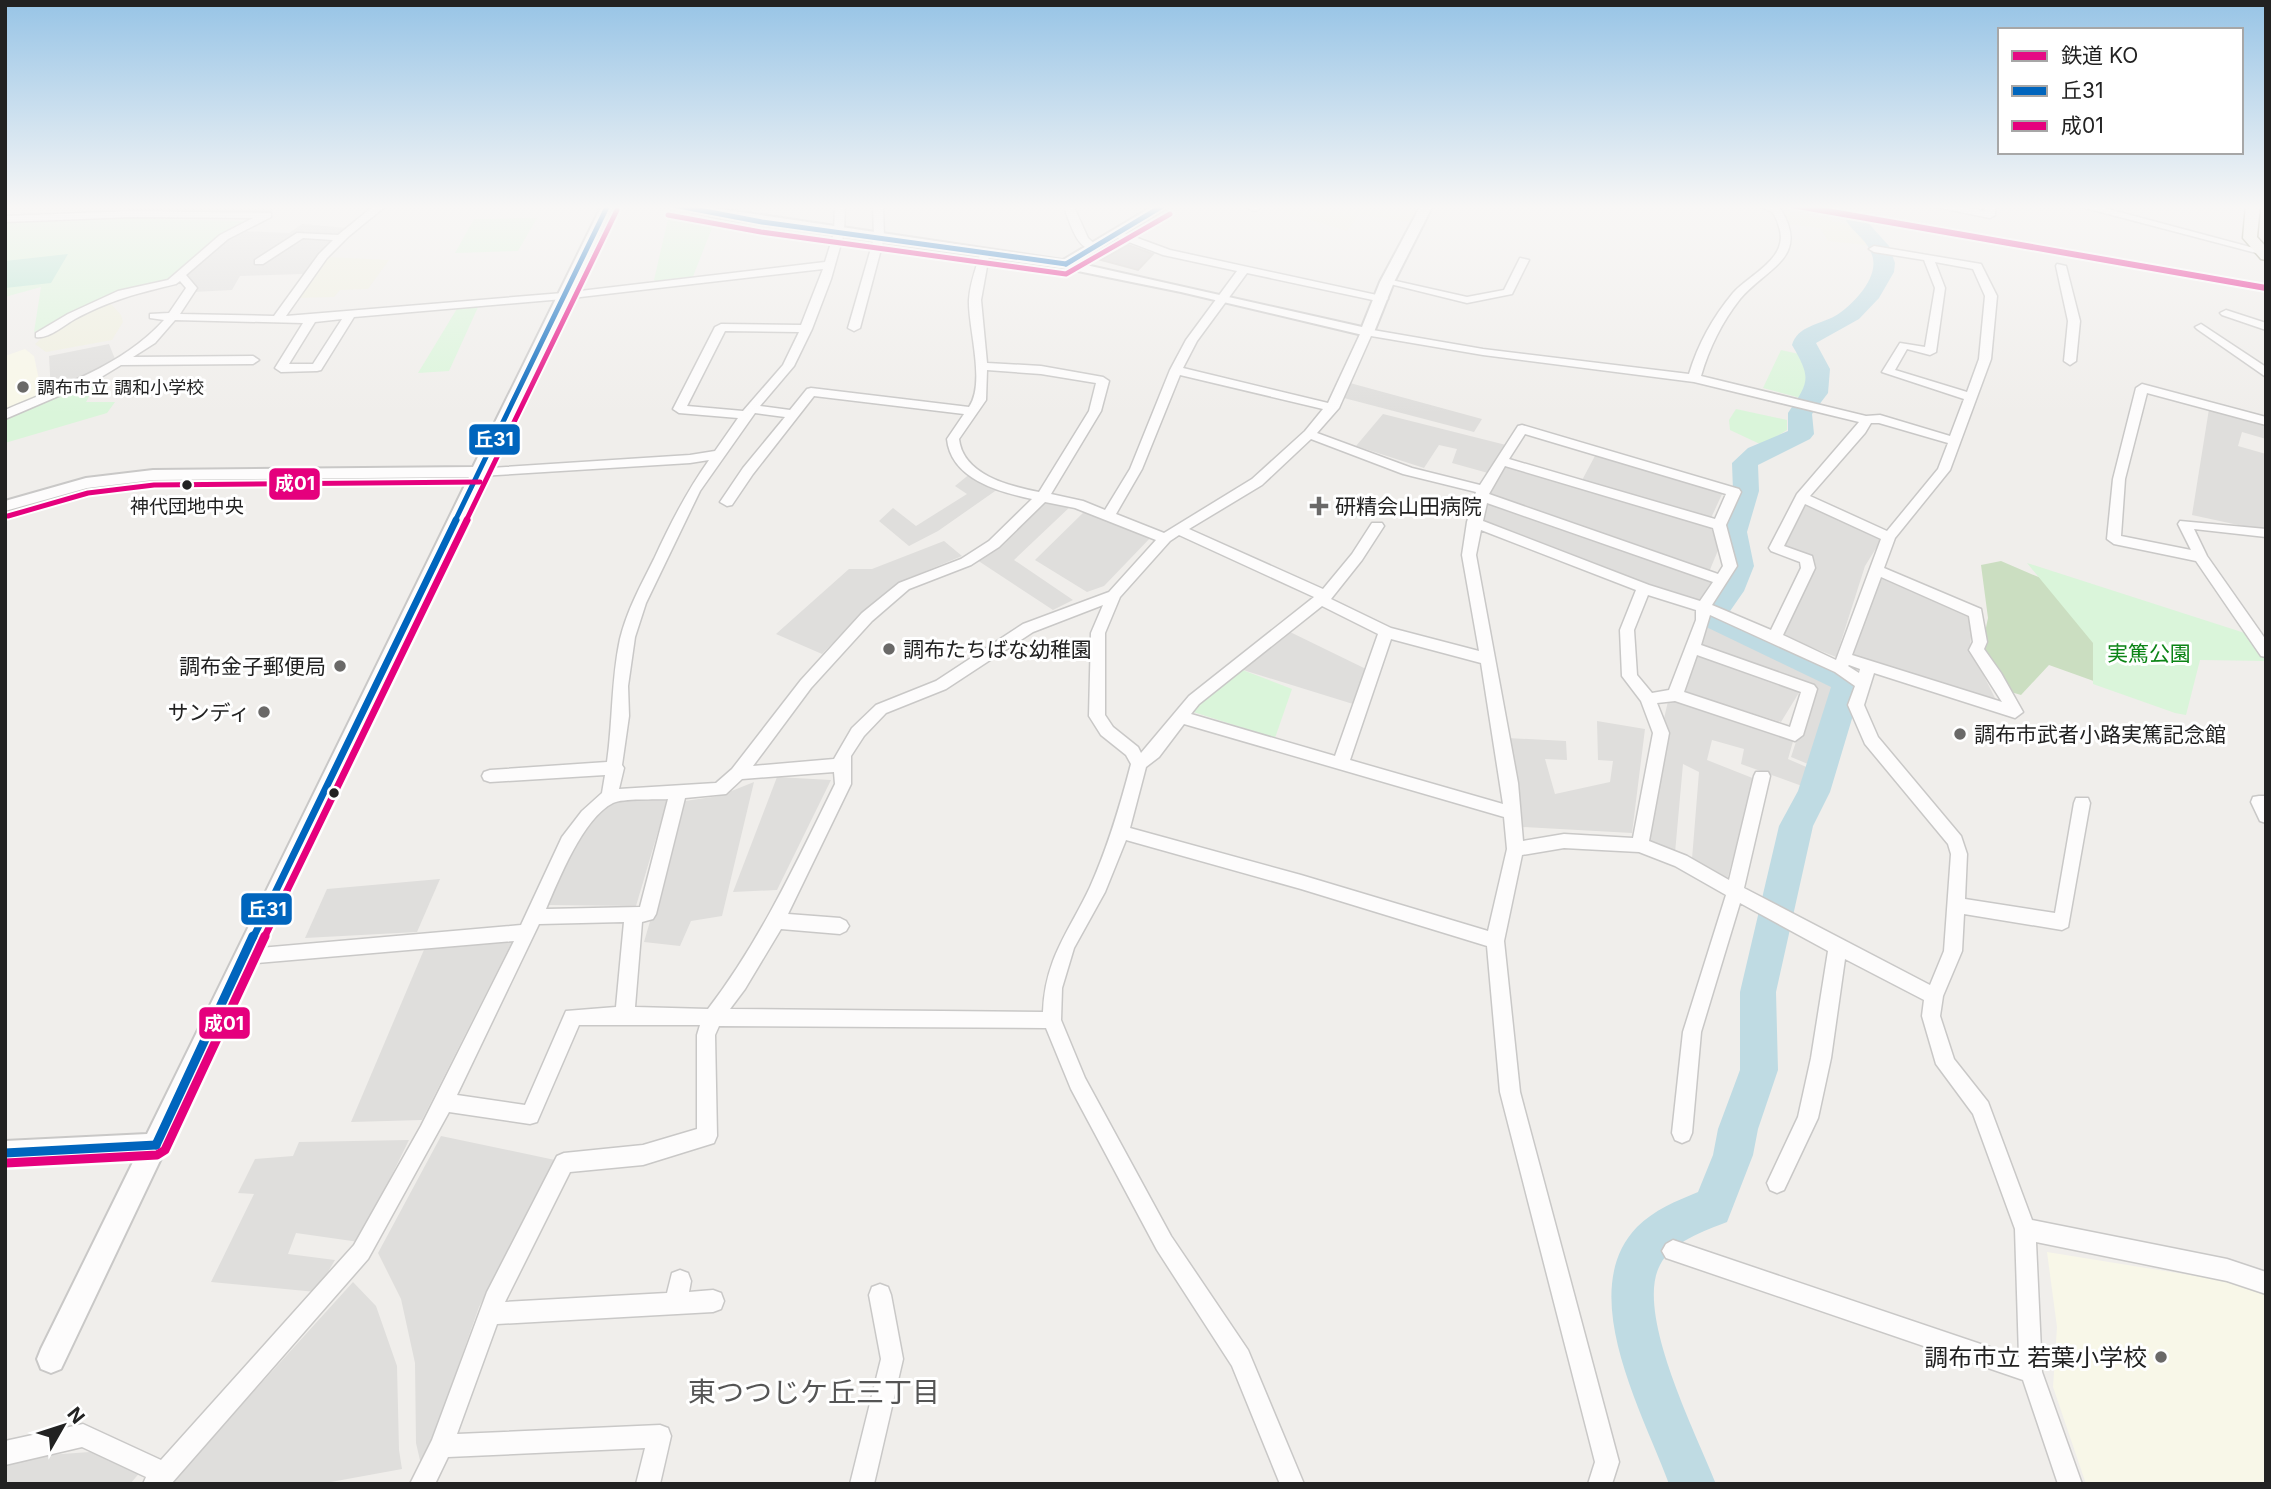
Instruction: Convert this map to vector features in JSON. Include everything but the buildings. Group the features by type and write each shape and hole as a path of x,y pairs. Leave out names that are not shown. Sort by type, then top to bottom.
{"street":[{"path":"277,320 310,274"},
{"path":"51,1359 574,274"},
{"path":"154,316 311,319 415,307 563,296 748,274"},
{"path":"5,1453 83,1435 159,1478 361,1252 444,1102 568,842 588,816 610,796 616,768 621,716 620,686 628,637 659,558 694,490 718,454 788,366 806,329 826,274"},
{"path":"854,328 869,274"},
{"path":"979,274 975,300 981,366 980,400 953,439 960,460 969,470 1008,490 1078,503 1171,534 1323,598 1386,632 1488,659"},
{"path":"1114,274 1367,332 1483,352 1693,378 1866,420 1880,419 1954,441"},
{"path":"1109,515 1136,469 1176,370 1196,334 1240,274"},
{"path":"1260,274 1382,299"},
{"path":"1139,764 1132,751 1107,731 1097,716 1098,633 1114,595 1171,534 1257,482 1333,408 1349,378 1391,274"},
{"path":"1387,282 1467,300 1508,292 1517,274"},
{"path":"1693,378 1712,328 1747,284 1763,274"},
{"path":"1935,274 1940,288 1930,352 1904,345 1888,372 1970,397"},
{"path":"1842,663 1889,537 1944,470 1984,359 1991,296 1981,274"},
{"path":"2063,274 2074,321 2070,361"},
{"path":"5,415 94,376 151,341 173,316 191,288 181,275 172,282 122,293 72,316 40,335"},
{"path":"2226,313 2266,327"},
{"path":"311,319 281,368 317,367 349,315"},
{"path":"792,414 679,409 721,327 806,329"},
{"path":"2201,327 2266,373"},
{"path":"117,361 253,360"},
{"path":"610,796 720,789 738,773 806,684 867,617 904,586 966,562 994,544 1044,495 1095,411 1103,382 1051,372 981,366"},
{"path":"1176,370 1333,408"},
{"path":"2202,557 2114,539 2119,479 2142,387 2266,421"},
{"path":"727,502 811,392 972,411"},
{"path":"1775,636 1808,568 1807,559 1776,548 1802,497 1861,430 1866,420"},
{"path":"1600,1484 1607,1462 1510,1092 1495,941 1515,849 1510,783 1469,555 1482,493 1522,429 1734,492 1719,525 1730,566 1704,608 1703,620 1675,695"},
{"path":"1309,434 1408,471 1482,493 1721,580"},
{"path":"5,506 86,483 153,475 480,472 691,459 718,454"},
{"path":"1502,461 1719,525"},
{"path":"1802,497 1889,537"},
{"path":"1474,522 1644,588 1725,615 1842,663 1866,676 2015,712 1996,677 1976,650 1980,642 1976,612 1875,569"},
{"path":"2266,533 2186,524 2202,557 2266,652"},
{"path":"1292,1484 1240,1358 1164,1243 1077,1083 1052,1020 1053,988 1066,947 1096,892 1121,832 1139,764 1153,753 1194,700 1323,598 1357,557 1377,526"},
{"path":"1640,845 1661,733 1648,699 1630,676 1627,630 1644,588"},
{"path":"422,1484 441,1446 490,1314 564,1163 643,1154 707,1136 706,1035 712,1018 739,983 776,920 843,784 843,755 858,732 881,709 941,685 1028,628 1114,595"},
{"path":"1339,765 1386,632"},
{"path":"1648,699 1675,695 1795,735 1809,689 1693,648"},
{"path":"1866,676 1856,705 1871,740 1955,841 1959,854 1954,951 1934,996 1931,1016 1946,1065 1981,1109 2025,1229 2031,1372 2070,1484"},
{"path":"1180,717 1512,813"},
{"path":"738,773 841,765"},
{"path":"490,776 616,768"},
{"path":"1682,1133 1692,1032 1735,892 1762,776"},
{"path":"244,956 647,914 678,793"},
{"path":"2266,802 2259,802 2266,816"},
{"path":"1955,905 2062,922 2082,803"},
{"path":"1121,832 1301,882 1495,941"},
{"path":"1515,849 1564,841 1640,845 1681,861 1789,922 1934,996"},
{"path":"625,1015 634,914"},
{"path":"776,920 840,926"},
{"path":"1777,1183 1808,1118 1821,1058 1838,947"},
{"path":"444,1102 530,1115 573,1017 625,1015 1052,1020"},
{"path":"5,1153 156,1145"},
{"path":"2025,1229 2227,1270 2266,1283"},
{"path":"1674,1251 2031,1372"},
{"path":"490,1314 678,1292 713,1301"},
{"path":"862,1484 892,1359 880,1295"},
{"path":"441,1446 660,1436 648,1484"}],"shaded area":[{"path":"187,274 288,274 240,276 232,290 193,292"},
{"path":"109,344 115,359 94,375 51,392 49,356"},
{"name":"調布市立 調和小学校","path":"25,349 34,356 42,394 36,400 5,412 5,356"},
{"path":"1350,383 1482,419 1474,432 1344,398"},
{"path":"2209,409 2266,423 2266,439 2242,432 2238,446 2266,454 2266,531 2192,515"},
{"path":"1383,414 1506,445 1488,473 1452,463 1457,449 1439,445 1424,468 1356,446"},
{"path":"1596,454 1723,492 1711,518 1580,484"},
{"path":"1504,465 1710,525 1719,548 1709,572 1487,494"},
{"path":"971,473 998,489 938,531 909,546 879,521 893,508 916,526 967,494 955,486"},
{"path":"1047,497 1072,505 1014,560 1073,600 1053,610 977,560"},
{"path":"1486,501 1714,582 1697,603 1479,521"},
{"path":"1807,503 1883,537 1865,566 1836,657 1781,635 1812,559 1781,545"},
{"path":"1086,510 1152,536 1104,586 1087,592 1035,560"},
{"path":"944,541 962,556 897,583 858,617 822,654 776,634 849,569 872,569"},
{"path":"1881,576 1973,613 1970,648 1998,704 1850,657"},
{"path":"1705,622 1843,682 1808,764 1791,757 1813,690 1692,643"},
{"path":"1288,631 1366,669 1353,704 1240,669"},
{"path":"1692,652 1800,691 1781,722 1676,689"},
{"path":"1669,697 1794,738 1788,759 1811,769 1802,786 1741,764 1744,749 1712,740 1707,760 1755,779 1727,880 1692,859 1699,772 1683,764 1675,853 1647,841 1659,740"},
{"path":"1597,721 1645,729 1632,833 1522,827 1507,738 1566,741 1567,760 1545,759 1555,794 1610,782 1613,761 1598,760"},
{"path":"777,777 831,780 777,890 733,892"},
{"path":"754,782 722,916 691,921 680,946 644,942 685,801 719,796"},
{"path":"614,800 667,801 636,906 547,905 578,841 599,809"},
{"path":"440,879 417,932 305,938 327,889"},
{"path":"516,934 422,1120 351,1122 426,945"},
{"path":"441,1136 555,1160 479,1307 422,1469 416,1443 415,1363 401,1299 378,1253"},
{"path":"409,1140 359,1242 296,1233 288,1254 335,1260 316,1292 211,1282 254,1194 238,1193 255,1159 293,1156 299,1142"},
{"name":"調布市立 若葉小学校","path":"2047,1252 2233,1282 2266,1293 2266,1484 2086,1484 2053,1387 2057,1327"},
{"path":"353,1282 376,1306 397,1366 402,1469 320,1484 170,1484"},
{"path":"90,1452 142,1470 130,1484 5,1484 5,1458"}],"green space":[{"path":"5,274 173,274 166,280 118,291 34,332 41,287 5,297"},
{"path":"5,274 56,274 51,283 5,288"},
{"path":"315,274 379,274 368,289 340,290 334,297 297,298"},
{"path":"655,274 694,274 692,279 660,283 654,280"},
{"path":"109,302 121,315 123,322 112,340 46,352 35,344 77,316"},
{"path":"479,305 449,371 418,373 458,307"},
{"path":"1781,350 1808,356 1811,385 1804,399 1763,388"},
{"path":"98,380 86,402 115,402 107,413 5,443 5,418"},
{"path":"1736,409 1787,420 1787,430 1762,445 1730,430 1729,420"},
{"path":"2001,561 2050,582 2192,655 2155,703 2049,665 2021,695 2011,692 1981,651 1988,618 1981,565"},
{"name":"実篤公園","path":"2027,563 2254,636 2266,655 2266,661 2200,660 2186,715 2093,684 2093,643"},
{"path":"1240,669 1292,689 1275,738 1190,711"}],"waterway":[{"path":"1693,1484 1648,1372 1634,1312 1633,1284 1645,1249 1661,1233 1712,1207 1733,1155 1738,1129 1759,1070 1758,992 1796,826 1814,792 1848,682 1710,617 1730,591 1740,566 1733,532 1746,491 1745,463 1757,453 1801,434 1800,413 1816,393 1818,369 1804,345 1805,340 1844,320 1862,304 1883,274"}],"rail line":[{"name":"KO","path":"2189,274 2266,288"}],"transit line":[{"name":"丘31","path":"156,1145 244,956 574,274"},
{"name":"成01","path":"6,1163 157,1155 165,1150 253,961 586,274"},
{"name":"成01","path":"8,516 88,493 154,485 480,482"},
{"name":"丘31","path":"5,1153 156,1145"}],"place":[{"name":"調布市立 調和小学校","path":"23,387"},
{"name":"神代団地中央","path":"187,485"},
{"name":"研精会山田病院","path":"1319,506"},
{"name":"調布たちばな幼稚園","path":"889,649"},
{"name":"調布金子郵便局","path":"340,666"},
{"name":"サンディ","path":"264,712"},
{"name":"調布市武者小路実篤記念館","path":"1960,734"},
{"name":"調布市立 若葉小学校","path":"2161,1357"}],"district":[{"name":"東つつじケ丘三丁目","path":"814,1392"}]}
